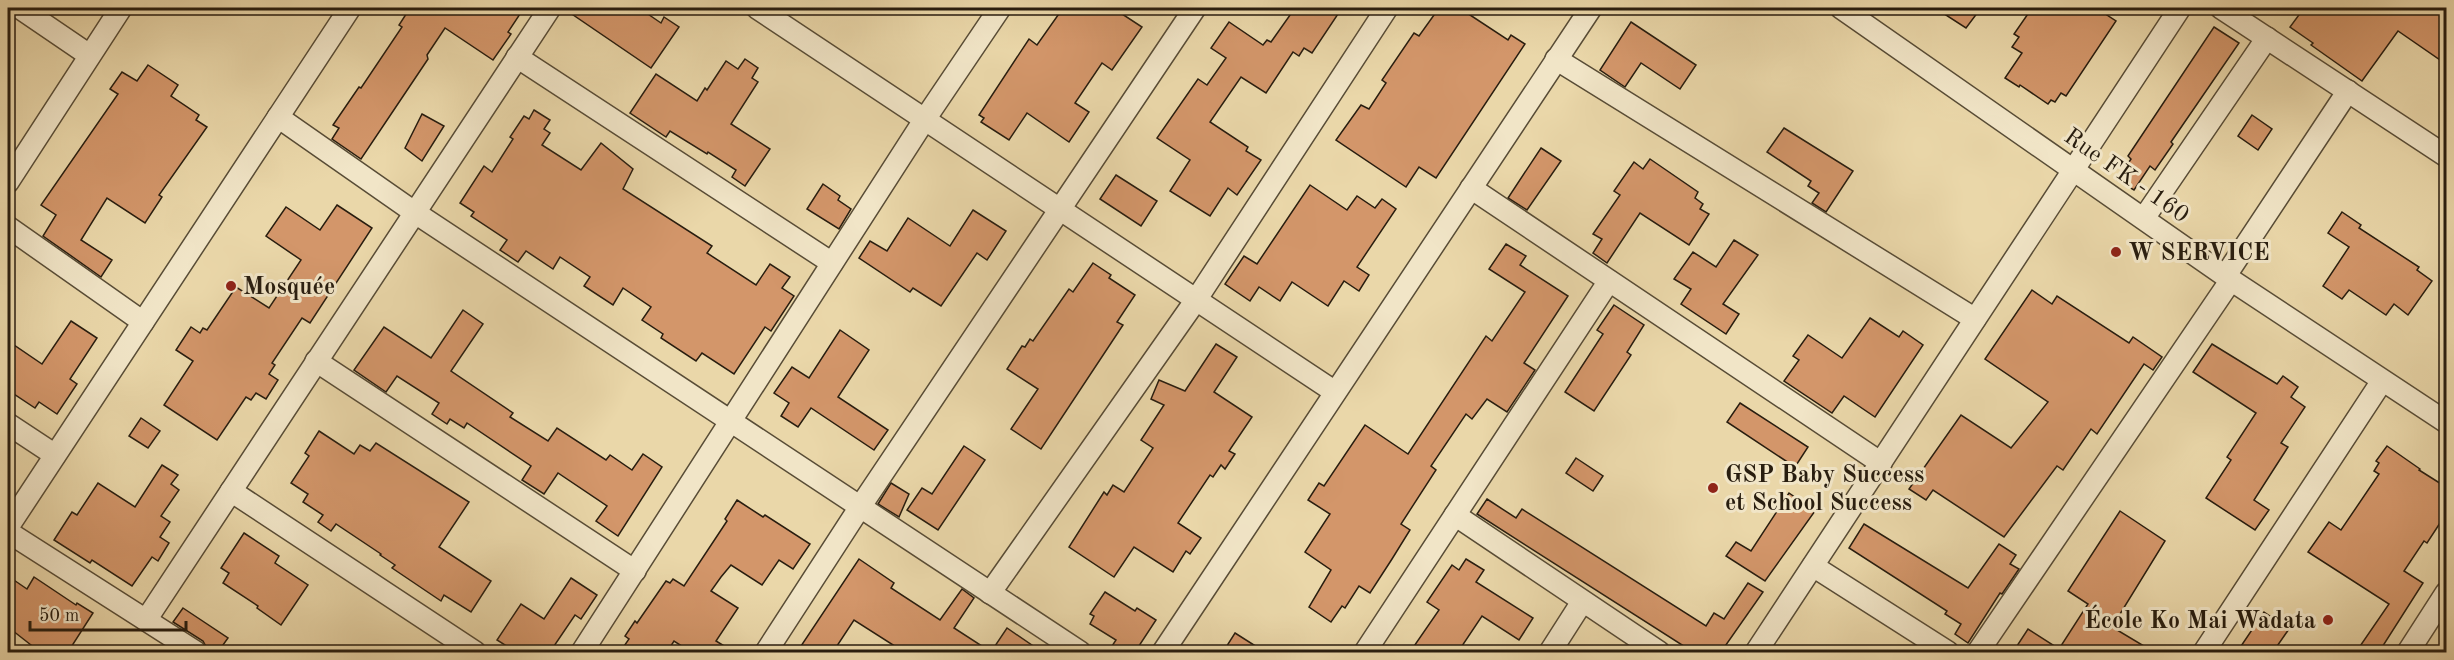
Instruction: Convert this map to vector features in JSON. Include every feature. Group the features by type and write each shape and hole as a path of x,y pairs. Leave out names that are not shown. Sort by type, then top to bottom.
{"street":[{"path":"20,8 89,55"},
{"path":"8,182 121,8"},
{"path":"8,527 350,8"},
{"path":"146,620 550,8"},
{"path":"757,8 1335,392"},
{"path":"582,652 925,119 1000,8"},
{"path":"766,652 860,507 1195,8"},
{"path":"990,593 1196,300 1387,8"},
{"path":"1163,652 1591,8"},
{"name":"Rue FK - 160","path":"1841,8 2229,278 2446,422"},
{"path":"1756,652 2180,8"},
{"path":"2221,8 2446,156"},
{"path":"2144,218 2267,38"},
{"path":"517,57 832,263"},
{"path":"1556,58 1975,319"},
{"path":"1978,652 2229,278 2348,91"},
{"path":"278,117 414,213 1080,652"},
{"path":"1471,188 1881,463"},
{"path":"8,227 143,322"},
{"path":"1365,652 1609,281"},
{"path":"316,361 635,571"},
{"path":"2204,652 2382,381"},
{"path":"8,424 55,455"},
{"path":"231,491 475,652"},
{"path":"1455,515 1659,652"},
{"path":"8,532 196,652"},
{"path":"1813,566 1948,652"},
{"path":"2408,652 2446,593"},
{"path":"1550,652 1582,602"}],"building":[{"path":"410,8 524,8 508,32 511,34 493,60 445,28 427,55 428,59 361,159 332,139 339,128 333,125 402,27 399,25"},
{"path":"563,8 639,8 661,23 664,17 679,27 651,68"},
{"path":"1063,8 1113,8 1142,27 1112,70 1102,63 1075,103 1089,112 1069,142 1027,113 1009,140 981,122 984,118 979,115 1029,39 1037,45"},
{"path":"1295,8 1342,8 1312,53 1304,48 1299,56 1293,52 1266,93 1241,77 1210,122 1248,147 1246,151 1261,160 1237,195 1228,188 1210,216 1170,191 1190,160 1157,138 1198,79 1207,85 1226,58 1211,48 1229,22 1263,45 1267,40 1271,42"},
{"path":"1439,8 1471,8 1467,13 1508,40 1511,35 1525,44 1436,178 1419,167 1406,187 1336,140 1361,105 1369,109 1386,83 1382,80 1414,33 1419,36"},
{"path":"1935,8 1981,8 1966,28"},
{"path":"2032,8 2112,8 2107,15 2116,21 2066,96 2061,93 2055,102 2051,100 2048,104 2005,78 2022,53 2012,47 2019,37 2014,34"},
{"path":"2304,8 2446,8 2446,64 2398,31 2362,81 2311,45 2313,43 2290,27"},
{"path":"1631,22 1696,65 1680,89 1641,63 1625,87 1600,70"},
{"path":"2214,27 2239,43 2171,142 2173,144 2155,170 2150,166 2134,190 2117,180 2131,159 2128,156"},
{"path":"745,59 758,68 752,78 758,82 731,124 770,149 745,186 732,177 736,170 708,152 707,154 670,131 666,137 630,113 656,74 697,101 726,61 738,69"},
{"path":"148,65 178,85 171,96 199,115 196,120 207,127 159,195 162,197 145,223 107,198 81,240 112,260 101,277 43,236 56,215 41,205 118,94 110,89 122,72 137,81"},
{"path":"534,110 550,120 544,129 550,133 542,145 581,170 601,143 633,169 623,189 712,246 707,253 756,285 770,264 790,277 782,288 794,296 771,331 765,327 734,374 702,353 696,361 661,338 663,334 642,320 651,307 623,288 613,305 584,286 590,277 560,257 553,269 526,251 518,262 500,250 507,240 471,216 474,212 460,203 484,166 492,172 513,139 510,137 524,116 529,119"},
{"path":"422,114 444,126 422,161 405,148"},
{"path":"2252,115 2272,129 2258,150 2238,136"},
{"path":"1784,128 1853,171 1826,212 1812,203 1819,193 1808,186 1811,181 1767,152"},
{"path":"1541,148 1561,161 1527,210 1508,198"},
{"path":"1650,159 1698,192 1695,198 1703,204 1700,209 1709,214 1689,245 1640,213 1607,263 1593,253 1602,239 1593,234 1620,195 1614,191 1634,162 1643,169"},
{"path":"1116,175 1157,201 1141,226 1100,199"},
{"path":"823,184 840,196 838,200 851,209 839,229 807,209"},
{"path":"1310,185 1347,210 1357,196 1375,208 1382,199 1396,209 1357,267 1369,275 1359,291 1344,281 1328,306 1292,282 1280,301 1259,287 1250,301 1225,284 1244,256 1257,264"},
{"path":"337,205 372,228 310,323 302,318 272,363 275,365 269,374 278,380 266,399 256,393 251,400 246,397 217,440 164,405 193,361 176,350 191,327 200,333 203,328 207,330 236,287 269,308 301,260 266,236 286,207 320,230"},
{"path":"973,210 1006,231 987,260 977,253 941,306 913,288 910,292 859,258 870,241 887,251 908,218 950,246"},
{"path":"2342,212 2361,225 2359,228 2419,267 2417,270 2432,281 2408,315 2394,304 2386,315 2349,290 2342,299 2323,286 2349,247 2328,233"},
{"path":"1734,240 1758,255 1723,304 1739,314 1726,334 1681,304 1691,289 1674,279 1693,252 1716,267"},
{"path":"1506,244 1526,256 1520,265 1568,296 1524,363 1535,370 1507,412 1487,399 1472,419 1466,414 1431,466 1436,470 1401,524 1410,530 1370,593 1359,586 1345,608 1342,606 1331,622 1309,607 1331,570 1305,552 1330,514 1308,500 1319,483 1324,486 1365,425 1408,454 1486,336 1492,341 1525,292 1489,269"},
{"path":"1093,263 1111,275 1109,278 1135,295 1117,322 1123,325 1041,449 1011,429 1038,389 1007,369 1022,346 1025,347 1030,339 1033,341 1069,289 1073,292"},
{"path":"2032,290 2052,304 2057,296 2129,343 2133,337 2162,357 2153,370 2144,364 2097,434 2091,429 2063,470 2057,466 2004,537 1933,490 1926,500 1909,489 1961,415 2011,448 2048,402 1985,359"},
{"path":"1614,305 1644,325 1627,352 1631,355 1594,411 1565,392 1603,334 1597,330"},
{"path":"463,310 483,324 451,371 513,413 510,417 548,441 557,428 606,460 610,455 632,470 643,454 662,467 618,536 596,521 607,506 558,473 544,494 522,480 531,466 467,423 464,428 450,419 447,424 432,414 439,403 397,376 386,392 354,370 384,327 431,358"},
{"path":"1870,318 1899,337 1903,331 1923,345 1875,417 1844,396 1832,413 1784,381 1799,360 1793,356 1808,335 1842,358"},
{"path":"71,321 97,338 70,379 77,384 57,414 39,402 35,408 8,390 8,341 42,364"},
{"path":"840,330 869,350 838,397 888,430 874,450 811,408 798,427 781,416 789,403 774,393 792,367 809,378"},
{"path":"1216,344 1237,357 1214,392 1252,417 1229,451 1235,454 1225,469 1221,465 1213,477 1210,475 1178,523 1201,538 1190,554 1186,551 1173,572 1134,547 1114,577 1069,547 1104,492 1107,495 1113,485 1124,492 1153,448 1141,440 1164,405 1151,399 1159,380 1185,391"},
{"path":"2212,344 2277,384 2283,376 2298,387 2291,397 2305,407 2281,443 2288,447 2254,500 2269,510 2255,530 2206,498 2231,460 2227,457 2256,413 2193,372"},
{"path":"1740,403 1808,447 1795,467 1727,422"},
{"path":"141,418 160,431 148,448 129,436"},
{"path":"319,431 354,454 360,445 370,451 376,443 469,502 439,547 491,581 471,612 444,595 441,601 392,568 395,565 381,554 336,524 331,531 318,522 323,515 303,502 308,494 291,483 309,456 305,453"},
{"path":"964,446 985,460 938,530 907,510 922,488 932,494"},
{"path":"2387,446 2446,487 2446,507 2440,518 2442,520 2427,543 2424,541 2404,571 2423,583 2379,652 2356,652 2389,604 2308,552 2329,522 2341,530 2379,474 2374,471 2379,463 2376,461"},
{"path":"1576,458 1603,476 1593,491 1566,473"},
{"path":"162,465 178,475 171,484 179,490 161,516 170,522 160,537 169,543 158,561 152,557 132,586 92,560 90,563 54,540 72,512 77,515 98,483 135,507"},
{"path":"891,483 909,494 899,517 878,504"},
{"path":"1789,493 1815,511 1765,581 1726,556 1736,542 1751,551"},
{"path":"1487,499 1516,518 1522,509 1706,626 1714,613 1724,619 1748,583 1763,592 1721,652 1693,652 1477,514"},
{"path":"737,500 810,544 793,569 779,560 762,585 731,565 711,591 738,608 716,641 734,652 691,652 674,641 667,652 620,652 629,639 625,636 635,621 637,623 666,581 670,583 673,579 684,586 727,521 725,519"},
{"path":"2120,511 2165,541 2112,627 2154,652 2013,652 2028,629 2059,649 2088,604 2068,591"},
{"path":"1864,524 1968,588 1999,544 2016,555 2010,564 2019,569 2002,594 2000,593 1968,643 1955,634 1961,624 1945,614 1947,611 1849,548"},
{"path":"244,533 279,556 275,563 308,585 281,625 257,608 258,606 223,583 229,573 221,568"},
{"path":"859,559 894,583 891,588 940,620 962,589 974,598 954,628 991,652 904,652 854,620 833,652 797,652"},
{"path":"1466,559 1484,570 1476,582 1533,618 1519,640 1482,616 1458,652 1410,652 1439,610 1427,602 1452,565 1459,570"},
{"path":"8,576 27,589 34,577 76,605 77,603 93,613 68,652 40,652 8,627"},
{"path":"571,578 597,595 581,619 575,615 550,652 516,652 497,640 521,604 544,619"},
{"path":"1105,592 1135,611 1137,608 1156,620 1135,652 1121,652 1112,646 1116,640 1090,624 1094,616 1090,614"},
{"path":"183,608 228,638 218,652 209,652 203,641 173,622"},
{"path":"2264,612 2289,629 2273,652 2237,652"},
{"path":"1007,628 1042,652 991,652"},
{"path":"1235,633 1265,652 1223,652"}],"place":[{"name":"W SERVICE","path":"2116,252"},
{"name":"Mosquée","path":"231,286"},
{"name":"GSP Baby Success et School Success","path":"1713,488"},
{"name":"École Ko Mai Wadata","path":"2328,620"}]}
